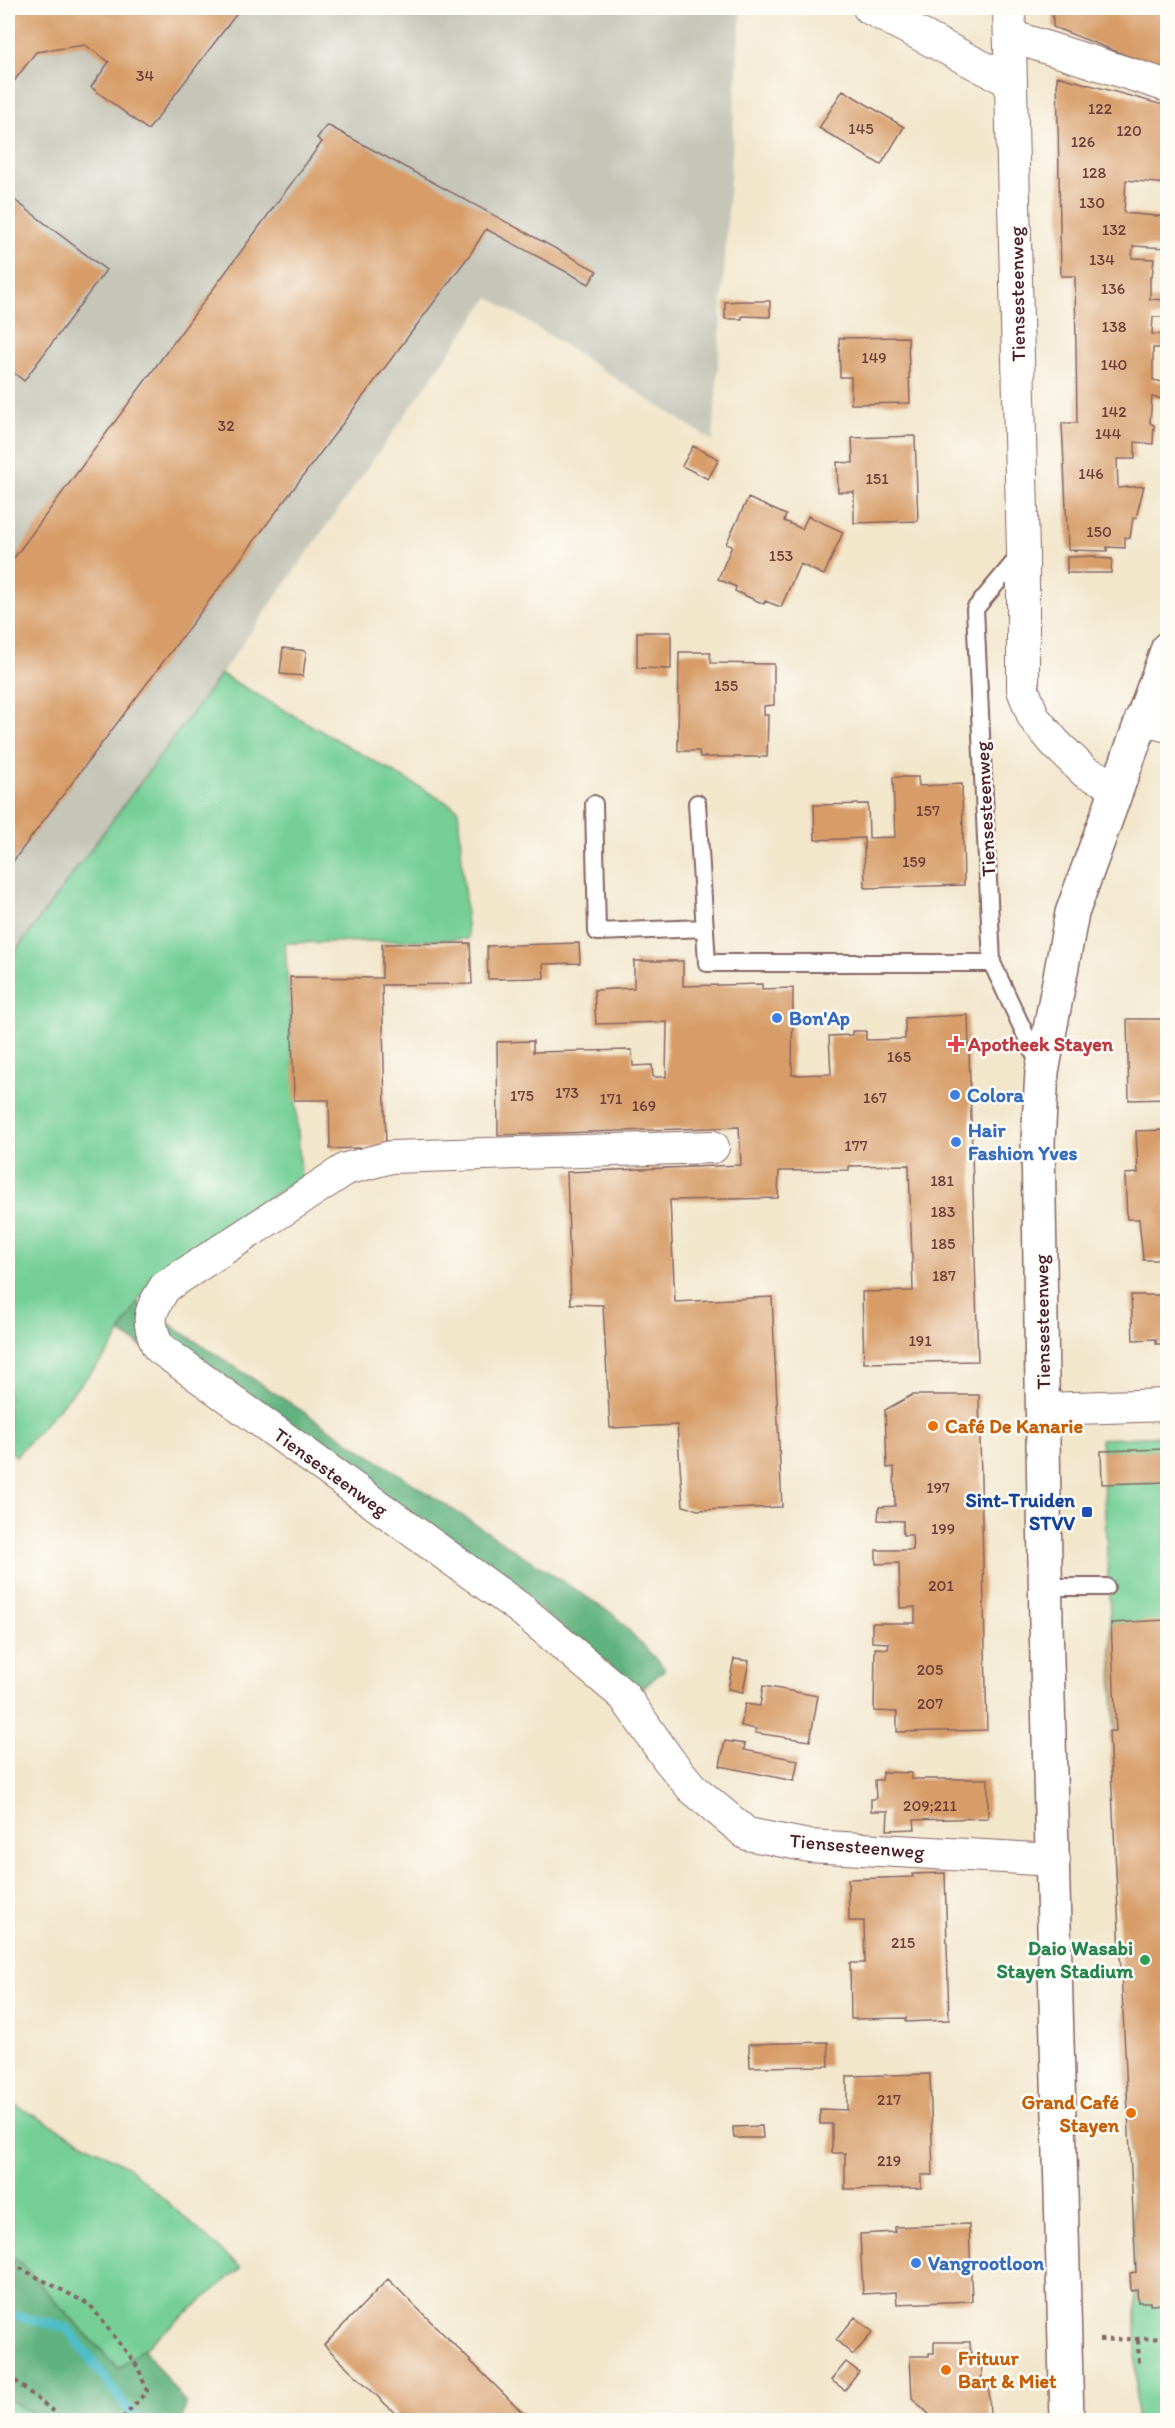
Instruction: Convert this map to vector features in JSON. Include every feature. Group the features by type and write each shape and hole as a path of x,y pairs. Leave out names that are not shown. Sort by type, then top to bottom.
{"main road":[{"name":"Tiensesteenweg","path":"1067,2421 1046,1587 1038,1142 1042,1072 1072,913 1117,786 1154,723 1167,648"}],"street":[{"path":"869,8 1011,82"},
{"name":"Tiensesteenweg","path":"1117,786 1085,772 1034,718 1023,690 1023,553 1010,22 1167,86"},
{"name":"Tiensesteenweg","path":"713,1147 391,1157 345,1169 165,1287 150,1311 150,1328 158,1347 522,1610 624,1696 668,1759 692,1788 747,1834 809,1846 1054,1860"},
{"path":"1044,1409 1167,1405"}],"lane":[{"name":"Tiensesteenweg","path":"1023,553 975,609 992,963 1042,1072"},
{"path":"698,803 706,963 992,963"},
{"path":"594,804 597,932 705,928"},
{"path":"1046,1587 1106,1587"}],"path":[{"path":"8,2254 18,2267 90,2305 138,2367 147,2391 121,2421"},
{"path":"1105,2340 1167,2338"},
{"path":"1138,2340 1139,2365"},
{"path":"8,2375 64,2421"}],"shaded area":[{"path":"8,8 741,8 713,441 489,297 221,674 8,961"}],"green space":[{"path":"221,674 458,809 468,939 285,943 301,1177 154,1274 109,1352 16,1456 8,1449 8,961"},
{"path":"137,1303 614,1615 665,1669 641,1690 535,1606 120,1332"},
{"name":"Daio Wasabi Stayen Stadium","path":"1167,1436 1167,2420 1136,2420 1136,2309 1110,1613 1101,1439"},
{"path":"8,2101 127,2166 241,2268 119,2369 8,2250"},
{"path":"8,2250 118,2369 143,2348 186,2404 182,2420 43,2420 8,2399"},
{"path":"8,2399 43,2420 8,2420"}],"building":[{"path":"8,8 241,8 148,130 91,87 109,62 85,45 36,52 8,89"},
{"path":"1053,8 1167,8 1167,71 1053,27"},
{"path":"1057,76 1167,106 1167,184 1126,180 1124,213 1167,217 1167,248 1133,246 1132,258 1154,259 1152,277 1150,277 1150,299 1165,300 1167,317 1153,317 1152,334 1167,335 1167,348 1153,348 1153,380 1167,383 1167,400 1152,397 1150,423 1154,425 1153,444 1135,442 1135,459 1117,459 1118,488 1144,486 1136,518 1133,518 1130,538 1125,537 1125,548 1107,547 1107,551 1068,550 1062,423 1077,423 1075,276 1061,276"},
{"path":"843,90 904,127 881,165 819,128"},
{"path":"8,100 16,106 8,117"},
{"path":"327,125 597,271 589,284 486,229 471,253 8,868 8,566 322,142 317,138"},
{"path":"8,195 106,270 24,381 8,368"},
{"path":"770,301 770,317 742,316 742,319 725,319 725,302"},
{"path":"908,337 910,403 851,404 851,377 840,377 839,338"},
{"path":"915,436 918,521 854,523 854,492 838,492 837,462 853,463 852,438"},
{"path":"693,446 719,459 708,479 682,466"},
{"path":"748,498 786,515 784,521 802,529 808,516 843,532 824,575 800,564 781,607 765,601 764,604 735,591 736,587 718,579 732,546 726,544"},
{"path":"1096,556 1096,558 1112,559 1111,573 1067,573 1067,557"},
{"path":"637,632 671,632 671,669 637,668"},
{"path":"283,648 306,651 303,676 280,674"},
{"path":"679,652 710,652 711,663 774,664 774,705 764,706 764,715 768,715 767,757 700,757 699,751 678,751"},
{"path":"893,777 918,777 919,786 962,784 964,885 865,888 864,838 815,840 814,805 868,804 869,838 895,837"},
{"path":"470,943 472,984 382,985 386,1147 330,1149 329,1100 294,1100 290,977 382,978 382,944"},
{"path":"579,943 580,963 543,964 544,978 488,979 487,946"},
{"path":"634,961 683,961 683,986 762,984 762,989 793,988 792,1075 831,1074 829,1036 852,1035 852,1031 866,1031 866,1040 905,1039 905,1018 968,1015 978,1361 864,1363 862,1292 913,1291 909,1165 849,1166 849,1170 779,1171 778,1198 670,1200 675,1302 772,1297 782,1507 698,1510 683,1506 677,1425 610,1428 603,1305 571,1304 567,1172 741,1165 739,1127 498,1135 497,1042 533,1041 533,1052 632,1050 633,1066 652,1065 653,1077 666,1077 667,1022 596,1024 594,990 634,988"},
{"path":"1127,1019 1167,1019 1167,1099 1129,1100"},
{"path":"1167,1130 1167,1260 1143,1260 1139,1219 1127,1219 1125,1174 1138,1173 1136,1131"},
{"path":"1131,1295 1167,1295 1167,1344 1156,1344 1156,1339 1133,1340"},
{"path":"912,1395 979,1395 987,1730 897,1732 897,1712 874,1711 875,1648 888,1649 889,1643 872,1642 872,1623 915,1623 915,1607 900,1608 899,1563 876,1564 876,1550 913,1550 912,1535 903,1535 903,1521 878,1520 879,1507 895,1506 894,1467 887,1468 885,1410"},
{"path":"1166,1449 1167,1482 1102,1484 1101,1451"},
{"name":"Daio Wasabi Stayen Stadium","path":"1167,1620 1167,2304 1150,2305 1150,2302 1138,2302 1137,2290 1131,2291 1130,2273 1136,2272 1109,1731 1116,1731 1111,1623"},
{"path":"734,1659 749,1661 743,1692 728,1689"},
{"path":"763,1686 818,1696 810,1741 755,1733 756,1729 741,1726 745,1704 760,1706"},
{"path":"725,1741 745,1744 744,1750 798,1760 794,1781 720,1766"},
{"path":"883,1772 911,1773 911,1779 988,1779 988,1818 914,1820 915,1829 887,1830 888,1811 871,1811 871,1799 876,1799 875,1780 882,1780"},
{"path":"945,1873 949,2020 906,2022 906,2018 851,2019 850,1963 865,1963 864,1921 849,1921 848,1879 913,1877 912,1874"},
{"path":"828,2042 829,2066 750,2067 749,2044"},
{"path":"930,2074 933,2175 921,2175 921,2188 845,2189 845,2153 832,2153 832,2124 820,2124 820,2109 847,2110 847,2076"},
{"path":"762,2126 763,2138 734,2138 733,2127"},
{"name":"Vangrootloon","path":"969,2224 972,2301 897,2304 896,2292 863,2294 860,2234 895,2232 895,2227"},
{"path":"388,2279 530,2420 402,2420 324,2345"},
{"path":"855,2317 873,2332 853,2355 836,2340"},
{"name":"Frituur Bart & Miet","path":"934,2342 970,2342 971,2356 981,2356 982,2384 989,2384 990,2420 935,2420 912,2398 910,2356 929,2356 929,2353 934,2353"},
{"path":"846,2362 859,2372 845,2390 831,2380"}],"waterway":[{"path":"8,2314 67,2328 136,2420"}],"place":[{"name":"Bon'Ap","path":"777,1018"},
{"name":"Apotheek Stayen","path":"956,1044"},
{"name":"Colora","path":"955,1095"},
{"name":"Hair Fashion Yves","path":"956,1142"},
{"name":"Café De Kanarie","path":"933,1426"},
{"name":"Sint-Truiden STVV","path":"1087,1512"},
{"name":"Daio Wasabi Stayen Stadium","path":"1145,1960"},
{"name":"Grand Café Stayen","path":"1131,2113"},
{"name":"Vangrootloon","path":"916,2263"},
{"name":"Frituur Bart & Miet","path":"946,2370"}]}
